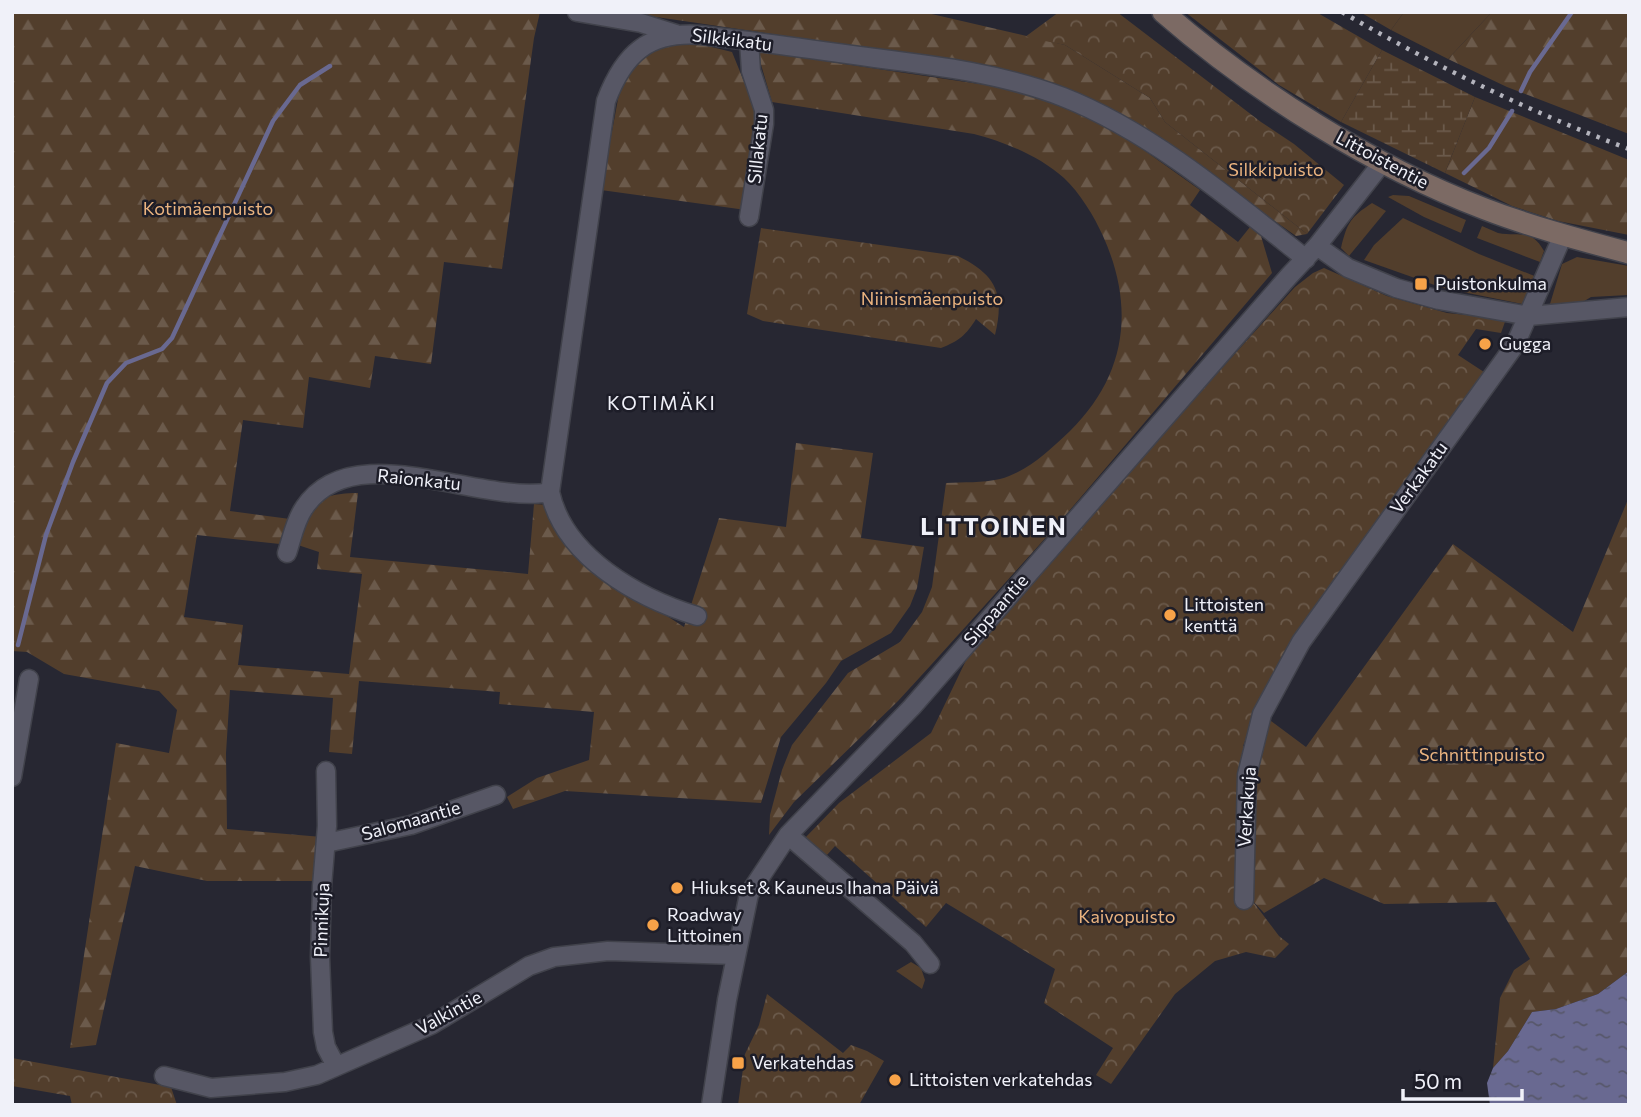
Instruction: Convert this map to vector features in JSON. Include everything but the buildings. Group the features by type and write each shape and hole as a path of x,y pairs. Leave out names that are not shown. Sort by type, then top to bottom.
{"street":[{"path":"577,12 641,23 676,34"},
{"name":"Littoistentie","path":"1163,12 1187,33 1267,91 1382,163 1487,210 1629,253"},
{"name":"Silkkikatu","path":"550,492 606,101 617,76 634,54 652,41 676,34 749,41 963,70 1033,86 1112,121 1172,158 1311,253 1396,288 1439,300 1529,316 1629,307"},
{"name":"Sillakatu","path":"749,41 751,71 764,110 749,217"},
{"name":"Sippaantie","path":"711,1105 735,955 749,894 788,835 912,707 1270,296 1311,253 1382,163"},
{"name":"Verkakatu","path":"1262,714 1301,642 1515,345 1563,235"},
{"name":"Raionkatu","path":"287,553 305,506 325,487 355,476 406,476 516,494 550,492"},
{"path":"550,492 557,516 586,555 634,588 667,605 697,616"},
{"path":"12,777 29,679"},
{"name":"Verkakuja","path":"1244,901 1247,775 1262,714"},
{"name":"Pinnikuja","path":"326,771 326,843 320,957 323,1032 326,1047 336,1066"},
{"name":"Salomaantie","path":"326,843 411,825 496,795"},
{"path":"788,835 913,943 930,964"},
{"name":"Valkintie","path":"164,1076 211,1087 285,1082 317,1075 431,1025 529,965 554,957 608,951 735,955"}],"green space":[{"name":"Kotimäenpuisto","path":"12,12 540,12 534,38 502,269 444,262 431,364 375,356 370,388 309,377 303,428 243,420 230,511 290,519 280,544 197,535 184,617 243,625 238,665 349,674 362,574 317,569 319,552 298,545 305,520 316,504 333,496 358,493 350,557 528,574 534,504 547,505 582,561 684,627 719,518 786,527 796,443 873,453 861,538 924,547 917,588 910,606 891,633 841,661 781,737 761,803 565,791 513,809 507,797 537,778 589,760 594,712 499,704 500,692 359,681 352,754 329,752 333,698 230,690 226,753 227,829 322,837 328,881 207,881 135,866 96,1045 70,1048 116,743 169,753 177,710 159,691 64,674 27,652 12,651"},
{"path":"622,12 923,12 1065,45 1150,98 1165,122 1307,234 1296,236 1195,165 1043,81 994,68 938,58"},
{"name":"Silkkipuisto","path":"1059,12 1117,12 1294,144 1344,185 1307,234 1165,122 1150,98 1065,45 1025,37"},
{"path":"1185,12 1316,12 1382,50 1341,122 1279,85"},
{"path":"1360,12 1404,12 1391,30"},
{"path":"1404,12 1492,12 1448,59 1391,30"},
{"path":"1492,12 1629,12 1629,134 1507,87 1448,59"},
{"path":"687,41 732,52 756,111 746,210 601,190 622,78 645,52"},
{"path":"1382,50 1475,97 1445,173 1341,122"},
{"path":"757,51 1039,93 1117,131 1200,190 1190,205 1238,242 1250,227 1261,236 1272,273 1058,524 898,701 794,802 769,835 770,815 792,745 848,673 900,642 922,612 932,587 946,483 986,481 1010,476 1038,460 1070,431 1104,387 1120,339 1122,314 1113,262 1103,236 1081,198 1054,170 1021,151 974,134 772,102"},
{"path":"1475,97 1629,160 1629,235 1558,221 1512,206 1445,173"},
{"path":"1409,196 1466,220 1461,233 1388,197"},
{"path":"1372,203 1386,211 1349,256 1341,248 1345,232 1359,212"},
{"path":"1403,218 1479,254 1537,277 1527,305 1443,288 1364,260 1374,245"},
{"path":"1482,226 1498,233 1530,236 1544,251 1540,262 1477,238"},
{"name":"Niinismäenpuisto","path":"761,228 958,256 981,270 995,287 999,308 995,335 976,319 962,337 941,348 763,321 747,314"},
{"path":"1577,257 1629,266 1629,295 1591,297 1581,303 1550,304 1562,264"},
{"name":"Littoisten kenttä","path":"1324,268 1387,296 1447,313 1506,319 1501,333 1476,329 1458,355 1487,374 1257,710 1243,746 1257,748 1250,775 1251,899 1279,936 1289,944 1275,958 1246,952 1215,961 1175,994 1111,1084 1096,1075 1113,1048 1044,1003 1055,969 946,903 926,927 835,846 827,855 804,839 839,803 931,733 970,652 1023,589 1295,287"},
{"name":"Schnittinpuisto","path":"1629,497 1629,971 1598,994 1556,1009 1532,1012 1508,1051 1493,1068 1500,998 1514,970 1530,959 1496,902 1384,904 1324,878 1264,913 1251,899 1250,775 1267,718 1306,747 1453,544 1573,632"},
{"path":"911,962 921,968 925,980 922,989 896,971"},
{"path":"767,994 843,1053 851,1045 884,1061 859,1105 738,1105 745,1054 759,1025"},
{"path":"12,1058 171,1087 177,1105 72,1105 70,1096 12,1086"}],"water":[{"path":"1629,971 1629,1105 1490,1105 1487,1083 1493,1068 1508,1051 1532,1012 1556,1009 1598,994"}],"waterway":[{"path":"1521,91 1530,72 1572,12"},
{"path":"18,645 46,535 73,462 107,383 126,363 162,349 172,338 273,121 300,85 330,66"},
{"path":"1464,173 1489,148 1512,111"}],"railway":[{"path":"1342,12 1411,51 1483,86 1629,149"}],"place":[{"name":"Puistonkulma","path":"1421,284"},
{"name":"Gugga","path":"1485,344"},
{"name":"Littoisten kenttä","path":"1170,615"},
{"name":"Hiukset & Kauneus Ihana Päivä","path":"677,888"},
{"name":"Roadway Littoinen","path":"653,925"},
{"name":"Verkatehdas","path":"738,1063"},
{"name":"Littoisten verkatehdas","path":"895,1080"}],"district":[{"name":"KOTIMÄKI","path":"662,403"},
{"name":"LITTOINEN","path":"994,527"}],"park label":[{"name":"Kaivopuisto","path":"1127,917"}]}
